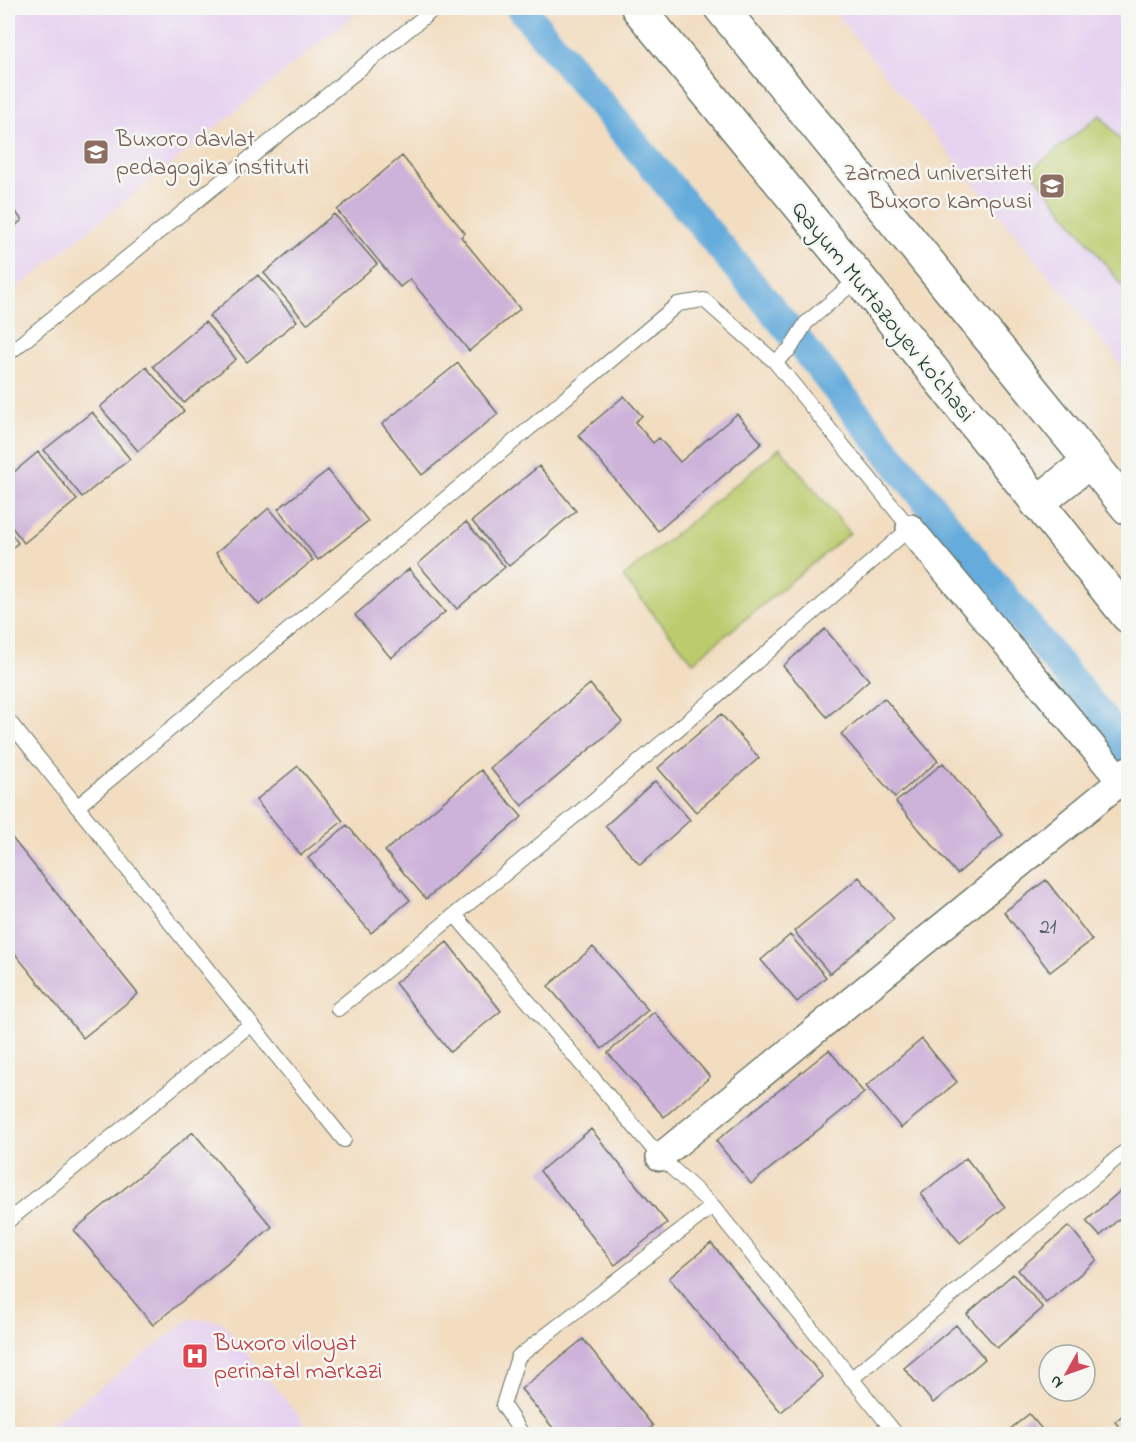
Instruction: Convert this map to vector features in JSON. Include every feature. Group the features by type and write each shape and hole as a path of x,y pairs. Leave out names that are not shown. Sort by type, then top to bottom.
{"street":[{"name":"Qayum Murtazoyev ko'chasi","path":"638,8 859,278 1128,616"},
{"path":"721,8 1090,461 1126,501"},
{"path":"1036,503 1090,461"},
{"path":"660,1157 1124,776 910,528"}],"lane":[{"path":"8,354 435,8"},
{"path":"775,362 790,349 806,323 859,278"},
{"path":"77,807 678,304 704,300 775,362 910,528 760,660 455,915 338,1009"},
{"path":"8,720 344,1140"},
{"path":"455,915 660,1157 713,1206 896,1434"},
{"path":"8,1221 252,1024"},
{"path":"851,1379 1128,1149"},
{"path":"522,1434 503,1405 518,1357 713,1206"}],"shaded area":[{"name":"Buxoro davlat pedagogika instituti","path":"8,8 363,8 8,296"},
{"name":"Zarmed universiteti Buxoro kampusi","path":"831,8 1128,8 1128,365 1125,369"},
{"name":"Buxoro viloyat perinatal markazi","path":"190,1319 221,1321 313,1434 38,1434"}],"green space":[{"path":"1100,115 1128,150 1128,293 1031,170"},
{"path":"780,448 850,533 693,662 623,577"}],"building":[{"path":"402,156 465,233 461,237 520,309 469,351 410,279 400,287 337,210"},
{"path":"8,202 22,220 8,232"},
{"path":"334,214 377,264 307,324 264,273"},
{"path":"258,275 297,321 247,362 209,316"},
{"path":"205,322 236,359 184,403 153,366"},
{"path":"458,363 498,414 422,475 382,424"},
{"path":"146,367 184,411 138,451 100,407"},
{"path":"624,396 642,416 635,422 653,443 659,438 680,462 737,414 762,443 658,531 578,435"},
{"path":"92,412 130,459 82,497 44,450"},
{"path":"38,452 77,500 24,543 8,522 8,477"},
{"path":"539,466 576,511 509,566 472,521"},
{"path":"328,470 368,521 318,560 278,509"},
{"path":"269,508 313,560 259,605 216,553"},
{"path":"466,522 505,567 457,609 418,564"},
{"path":"8,529 18,543 8,551"},
{"path":"409,569 445,612 391,658 355,615"},
{"path":"825,629 869,680 827,717 783,666"},
{"path":"590,684 622,722 522,806 490,768"},
{"path":"884,698 938,761 895,797 841,734"},
{"path":"721,714 759,758 696,812 658,768"},
{"path":"943,763 1003,835 957,874 896,802"},
{"path":"298,766 343,821 301,855 256,800"},
{"path":"481,770 522,817 426,899 385,851"},
{"path":"655,781 690,820 640,865 605,826"},
{"path":"347,825 410,900 371,933 308,858"},
{"path":"8,833 138,994 83,1038 8,945"},
{"path":"859,877 894,919 830,974 794,931"},
{"path":"1046,880 1092,940 1050,972 1004,912"},
{"path":"790,935 826,977 797,1002 761,960"},
{"path":"447,942 501,1011 450,1052 395,983"},
{"path":"593,947 648,1010 602,1049 548,986"},
{"path":"654,1012 710,1077 664,1117 608,1053"},
{"path":"922,1039 957,1082 901,1128 866,1086"},
{"path":"829,1050 864,1093 751,1184 716,1141"},
{"path":"591,1129 667,1223 615,1265 540,1171"},
{"path":"193,1132 272,1227 153,1325 74,1230"},
{"path":"966,1158 1005,1207 960,1243 921,1194"},
{"path":"1128,1184 1128,1211 1100,1236 1086,1221"},
{"path":"1069,1226 1097,1260 1046,1303 1018,1270"},
{"path":"711,1243 823,1377 781,1412 669,1278"},
{"path":"1013,1274 1043,1308 997,1348 967,1314"},
{"path":"956,1325 985,1359 933,1403 904,1368"},
{"path":"583,1339 653,1426 643,1434 558,1434 521,1389"},
{"path":"1128,1410 1128,1434 1126,1434 1115,1422"},
{"path":"1029,1414 1046,1434 1004,1434"}],"waterway":[{"path":"521,8 767,303 1128,750"}],"place":[{"name":"Buxoro davlat pedagogika instituti","path":"96,152"},
{"name":"Zarmed universiteti Buxoro kampusi","path":"1052,186"},
{"name":"Buxoro viloyat perinatal markazi","path":"195,1356"}]}
